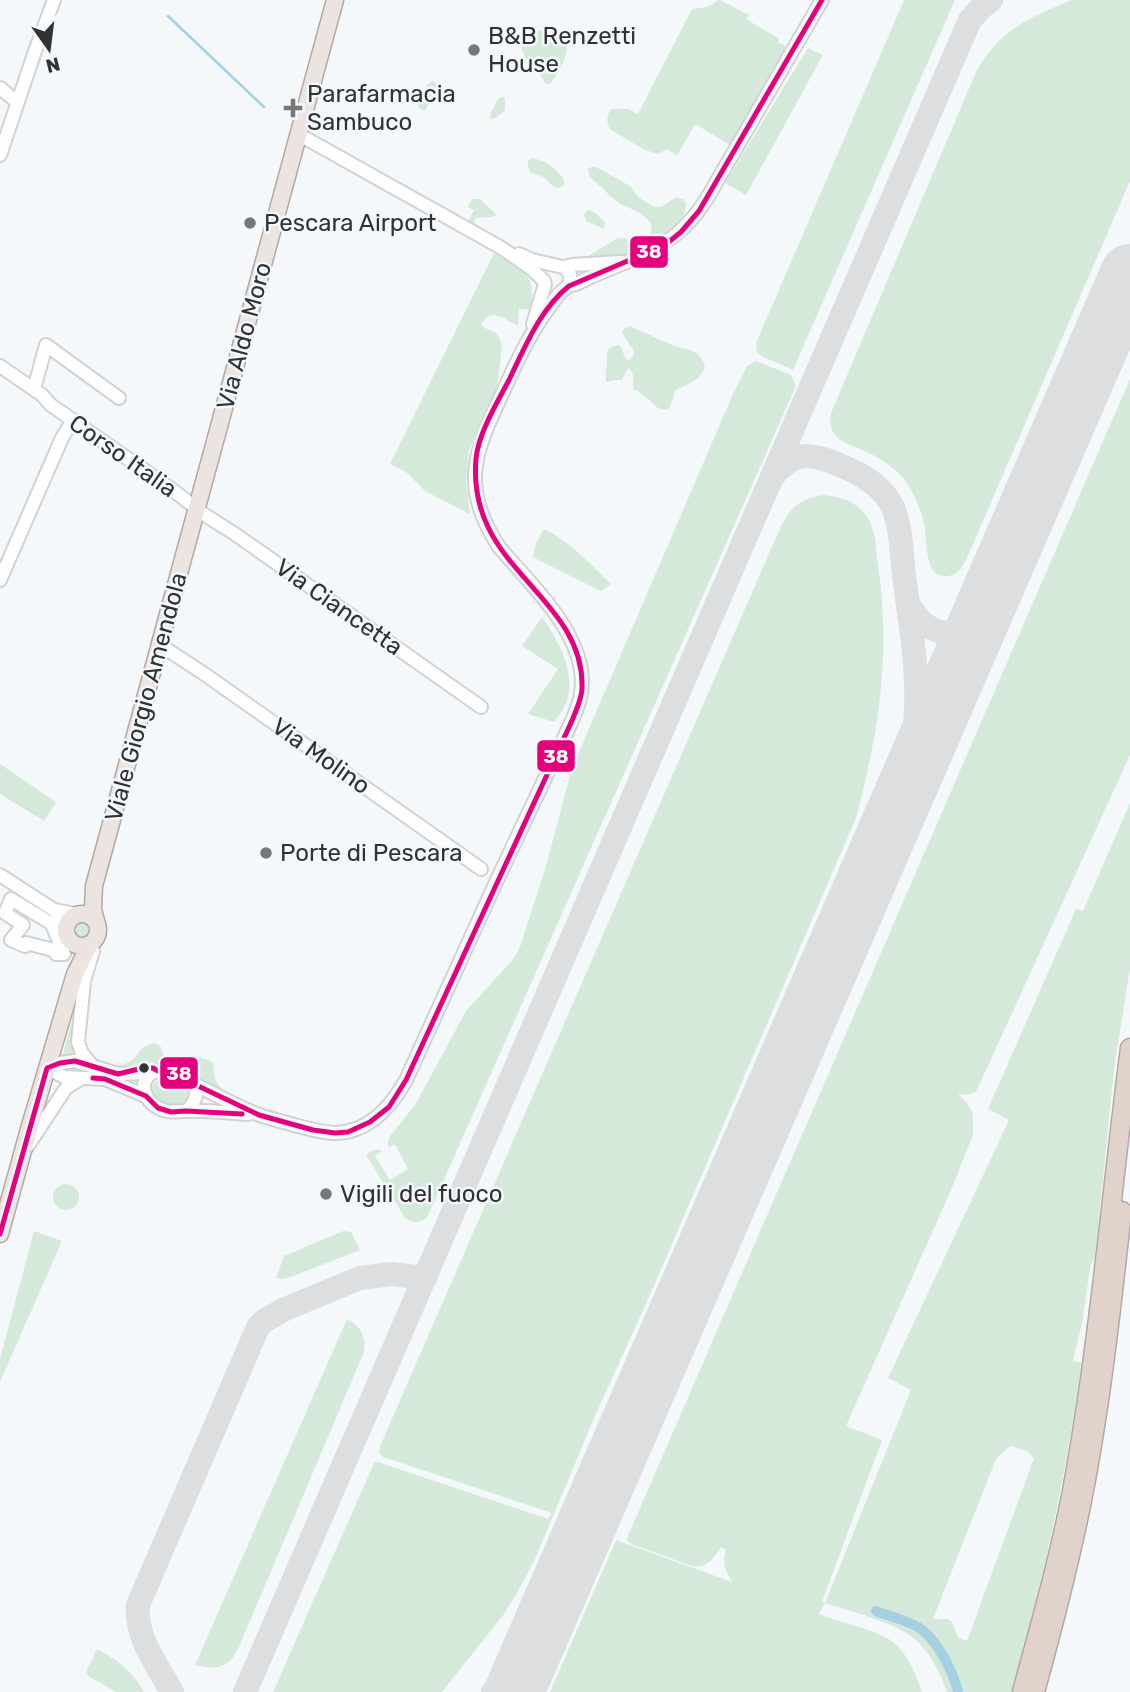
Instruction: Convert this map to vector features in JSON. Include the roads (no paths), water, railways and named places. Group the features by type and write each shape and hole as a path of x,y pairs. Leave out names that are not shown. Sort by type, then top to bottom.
{"highway":[{"path":"1022,1692 1055,1566 1079,1446 1094,1350 1130,1048"},
{"path":"1035,1692 1061,1597 1090,1456 1108,1340 1130,1147"}],"main road":[{"name":"Via Aldo Moro","path":"197,509 335,0"},
{"name":"Viale Giorgio Amendola","path":"96,921 93,909 94,886 197,509"},
{"name":"Viale Giorgio Amendola","path":"78,914 94,886"},
{"path":"0,1234 75,974 98,930 96,921 88,915 78,914 68,920 67,942 75,974"},
{"path":"67,942 81,946 92,942"}],"street":[{"path":"0,155 54,0"},
{"path":"298,134 500,247 526,264 550,290 565,288 642,256 681,232 699,211 822,0"},
{"path":"0,88 17,102"},
{"path":"47,1068 75,1061 118,1074 165,1070 184,1074 194,1084 258,1115 335,1133 348,1132 370,1122 389,1107 406,1080 571,723 579,705 582,687 579,658 568,632 499,547 481,515 475,489 479,444 529,339 571,276 567,269 532,260 500,247"},
{"path":"529,339 545,273 559,266 626,262"},
{"path":"34,389 46,345 119,398"},
{"name":"Corso Italia","path":"0,366 197,509"},
{"name":"Corso Italia","path":"0,374 34,397 48,403"},
{"path":"0,580 62,438 73,420"},
{"name":"Via Ciancetta","path":"197,509 481,707"},
{"name":"Via Molino","path":"160,645 481,869"},
{"path":"0,875 54,910 61,920 67,942 58,955 57,951 26,943 25,946 11,940 23,925 5,913 11,899 52,924 67,942"},
{"path":"54,910 78,914"},
{"path":"91,1065 78,1042 84,981 94,947 92,942"},
{"path":"47,1068 64,1077 105,1079 146,1096 154,1105 171,1112 258,1115"},
{"path":"146,1096 145,1082 151,1073"},
{"path":"21,1156 66,1088 84,1077"},
{"path":"186,1111 194,1102 194,1084"}],"waterway":[{"path":"168,16 264,107"},
{"path":"876,1611 908,1622 925,1632 943,1656 958,1692"}],"place":[{"name":"B&B Renzetti House","path":"474,50"},
{"name":"Parafarmacia Sambuco","path":"293,108"},
{"name":"Pescara Airport","path":"250,223"},
{"name":"Porte di Pescara","path":"266,853"},
{"name":"Vigili del fuoco","path":"326,1194"}]}
